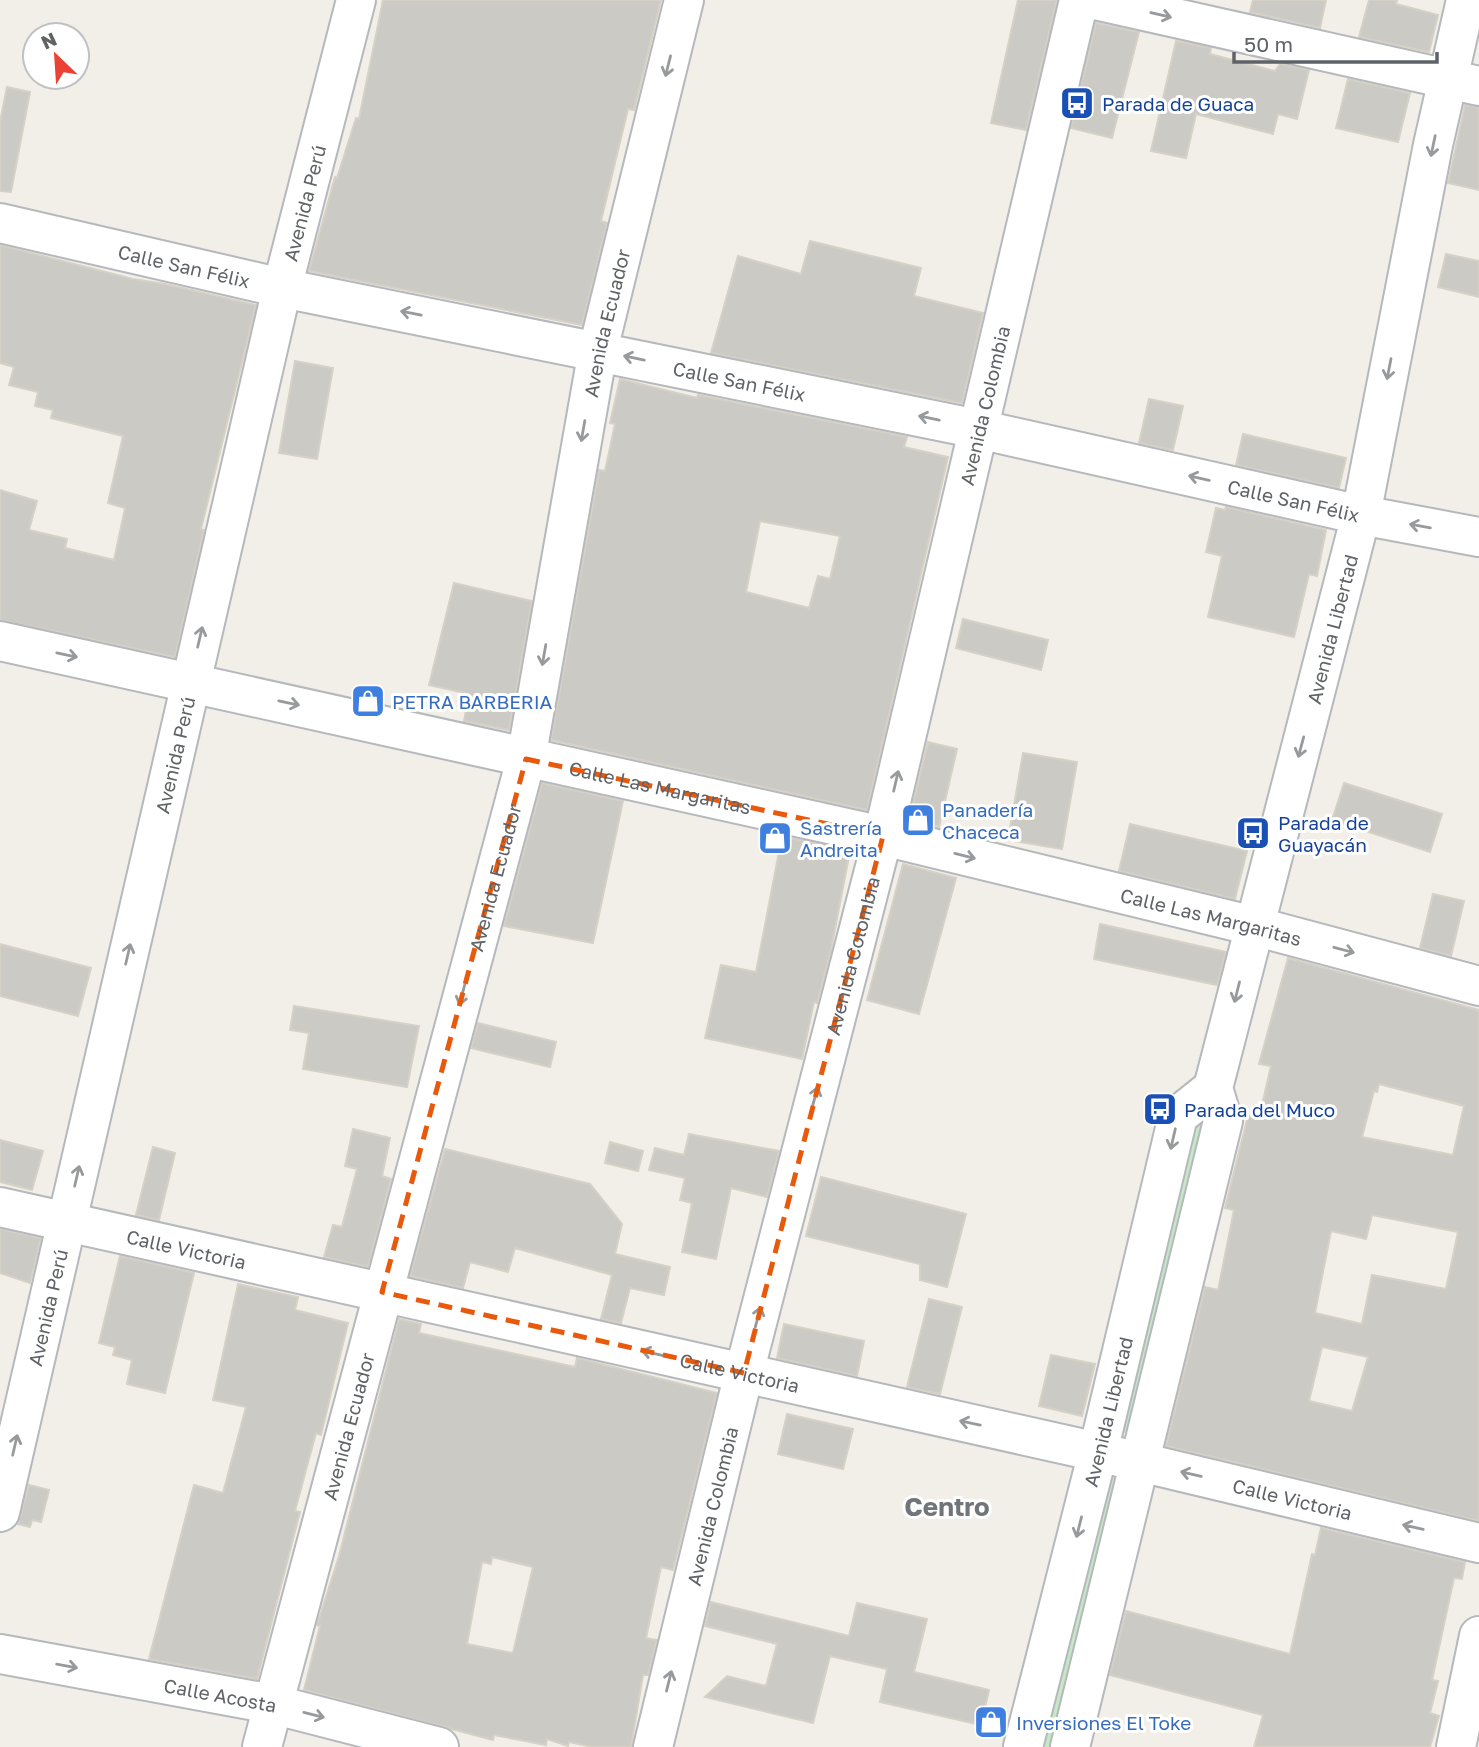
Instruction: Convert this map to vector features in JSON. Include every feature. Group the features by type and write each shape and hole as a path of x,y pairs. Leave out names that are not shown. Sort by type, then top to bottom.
{"street":[{"name":"Avenida Perú","path":"0,1512 282,288 356,0"},
{"name":"Avenida Ecuador","path":"262,1747 526,759 598,350 684,0"},
{"name":"Avenida Colombia","path":"653,1747 744,1373 883,836 1079,0"},
{"path":"1095,0 1463,82"},
{"name":"Avenida Libertad","path":"1023,1747 1098,1452 1178,1116 1213,1088 1361,515 1463,82 1466,0"},
{"name":"Calle San Félix","path":"0,223 282,288 978,429 1361,515 1479,537"},
{"name":"Calle Las Margaritas","path":"0,641 395,726 526,759 883,836 1254,926 1479,986"},
{"path":"1070,1747 1223,1121 1213,1088"},
{"name":"Calle Victoria","path":"0,1207 1098,1452 1479,1543"},
{"path":"1456,1747 1479,1636"},
{"name":"Calle Acosta","path":"0,1654 272,1705 439,1747"}],"highlighted area":[{"path":"526,759 883,836 744,1373 382,1292"}],"green space":[{"path":"1207,1111 1127,1433 1121,1432 1188,1120"},
{"path":"1118,1473 1055,1747 1037,1747 1109,1474"}],"building":[{"path":"383,0 661,0 634,110 628,109 601,221 607,223 582,325 309,271 335,177 337,178 356,118 359,119"},
{"path":"1018,0 1057,0 1026,130 991,123"},
{"path":"1253,0 1326,0 1320,28 1250,12"},
{"path":"1369,0 1397,0 1396,4 1438,15 1429,52 1359,37"},
{"path":"1096,23 1139,32 1112,138 1071,128"},
{"path":"1176,41 1211,48 1210,54 1275,71 1280,64 1309,70 1297,119 1278,114 1273,134 1196,114 1186,158 1151,151"},
{"path":"1348,79 1410,93 1398,142 1336,128"},
{"path":"7,87 30,92 11,192 0,191 0,122"},
{"path":"1465,105 1479,107 1479,190 1448,183"},
{"path":"810,241 921,268 914,296 983,313 962,403 711,353 738,256 801,274"},
{"path":"0,245 133,279 256,305 201,529 204,530 175,657 0,620 0,490 37,501 29,530 67,539 65,548 114,560 125,508 108,503 123,436 51,418 53,410 35,406 38,392 9,385 14,367 0,363"},
{"path":"1446,254 1479,261 1479,297 1438,287"},
{"path":"295,361 333,368 317,459 279,453"},
{"path":"620,379 697,398 698,395 907,437 904,447 948,457 867,810 551,740 599,470 605,471 615,424 610,423","holes":["760,521 840,536 830,579 818,576 809,608 746,592"]},
{"path":"1149,399 1183,406 1173,450 1139,443"},
{"path":"1243,434 1346,458 1339,488 1236,465"},
{"path":"1226,507 1326,530 1317,576 1309,574 1294,637 1208,617 1222,556 1206,552 1216,508 1225,510"},
{"path":"454,583 532,601 509,730 464,721 469,694 429,685"},
{"path":"963,619 1048,640 1041,670 956,648"},
{"path":"928,742 957,749 939,827 909,820"},
{"path":"1023,753 1077,762 1062,849 1008,840"},
{"path":"542,783 623,801 593,943 504,926"},
{"path":"1344,783 1442,814 1430,852 1332,820"},
{"path":"1130,824 1247,851 1235,899 1119,871"},
{"path":"782,836 850,851 831,950 817,1003 814,1002 802,1059 705,1038 721,965 756,972"},
{"path":"903,864 956,878 919,1014 867,1000"},
{"path":"1433,894 1464,901 1451,956 1420,948"},
{"path":"1100,924 1226,952 1217,985 1094,959"},
{"path":"0,944 91,968 78,1016 0,996"},
{"path":"1288,958 1479,1010 1479,1521 1166,1446 1205,1287 1218,1290 1234,1210 1225,1208 1248,1116 1259,1118 1271,1066 1259,1064","holes":["1379,1084 1464,1106 1453,1155 1362,1137 1374,1091 1377,1092","1372,1215 1458,1232 1446,1289 1372,1275 1362,1324 1315,1313 1331,1231 1366,1239","1322,1347 1368,1357 1352,1411 1309,1401"]},
{"path":"294,1006 419,1026 407,1087 303,1069 309,1033 290,1030"},
{"path":"478,1023 556,1042 550,1067 471,1048"},
{"path":"353,1129 390,1138 382,1176 391,1179 368,1267 324,1257 333,1225 342,1227 357,1169 345,1166"},
{"path":"689,1134 779,1151 767,1197 731,1188 716,1259 682,1252 692,1203 680,1200 685,1178 649,1170 655,1148 684,1155"},
{"path":"0,1140 43,1151 32,1190 0,1182"},
{"path":"610,1142 643,1151 638,1171 605,1163"},
{"path":"153,1147 175,1153 159,1220 136,1215"},
{"path":"445,1149 590,1184 622,1224 615,1254 670,1267 664,1295 630,1288 621,1323 601,1319 612,1275 515,1248 508,1272 470,1262 463,1288 410,1276"},
{"path":"821,1177 966,1214 947,1287 920,1280 920,1264 806,1236"},
{"path":"0,1229 41,1238 30,1283 0,1273"},
{"path":"120,1256 194,1273 165,1393 127,1384 132,1360 113,1355 115,1347 99,1343"},
{"path":"238,1284 298,1297 295,1310 348,1323 321,1435 316,1433 295,1511 300,1512 257,1679 149,1659 194,1485 223,1493 246,1407 213,1400"},
{"path":"929,1299 962,1307 940,1394 907,1387"},
{"path":"399,1319 421,1324 419,1333 575,1367 577,1358 717,1393 673,1570 661,1567 646,1638 657,1640 648,1675 643,1675 631,1747 592,1747 569,1742 568,1746 547,1739 546,1745 494,1735 493,1740 304,1690 320,1626 317,1625 339,1556","holes":["492,1557 533,1567 513,1653 467,1644 482,1562 491,1564"]},
{"path":"784,1324 864,1341 857,1376 777,1358"},
{"path":"1051,1355 1095,1364 1082,1416 1039,1406"},
{"path":"787,1414 853,1429 843,1469 778,1454"},
{"path":"29,1485 49,1490 41,1522 32,1520 30,1527 18,1524"},
{"path":"1321,1528 1465,1562 1462,1579 1454,1578 1432,1680 1438,1681 1430,1713 1439,1716 1430,1747 1254,1747 1263,1715 1110,1675 1126,1611 1290,1654 1312,1554 1315,1555"},
{"path":"711,1602 849,1636 857,1603 927,1619 914,1672 989,1690 981,1725 880,1702 887,1669 830,1656 813,1723 705,1697 727,1676 766,1686 777,1644 705,1626"}],"place":[{"name":"Parada de Guaca","path":"1077,103"},
{"name":"PETRA BARBERIA","path":"368,701"},
{"name":"Panadería Chaceca","path":"918,820"},
{"name":"Parada de Guayacán","path":"1253,833"},
{"name":"Sastrería Andreita","path":"775,838"},
{"name":"Parada del Muco","path":"1160,1109"},
{"name":"Inversiones El Toke","path":"991,1722"}],"district":[{"name":"Centro","path":"947,1506"}]}
